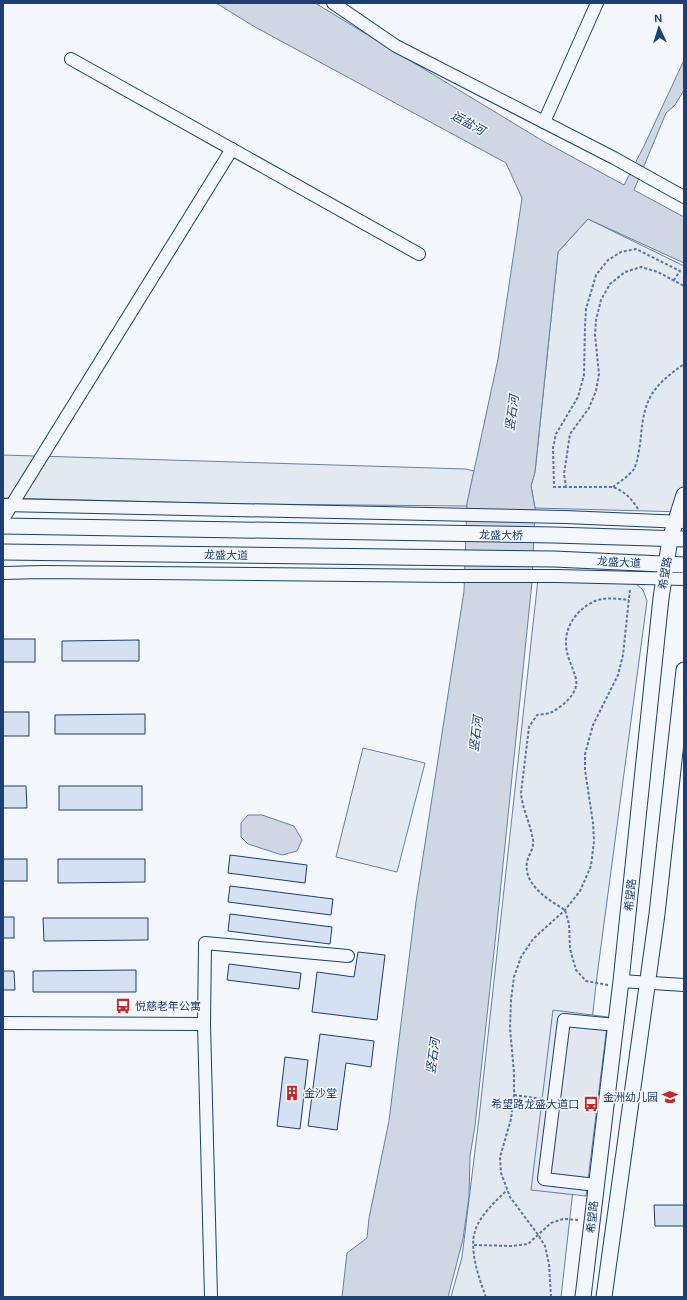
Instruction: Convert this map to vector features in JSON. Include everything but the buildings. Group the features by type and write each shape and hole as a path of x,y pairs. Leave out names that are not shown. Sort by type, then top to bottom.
{"main road":[{"name":"希望路","path":"583,1297 591,1221 621,984 661,598 665,572 677,539 684,495"},
{"name":"龙盛大桥","path":"3,526 554,535 677,539"},
{"name":"龙盛大道","path":"3,552 449,559 554,559 665,572 684,565"},
{"name":"希望路","path":"604,1297 647,983 658,914 684,670"}],"street":[{"path":"333,3 396,46 630,167 684,197"},
{"path":"544,122 598,3"},
{"path":"72,59 419,254"},
{"path":"3,519 232,149"},
{"path":"3,505 565,517 680,522"},
{"path":"3,573 43,572 557,576 630,578 665,572 684,579"},
{"path":"212,1297 204,1024 205,943 348,956"},
{"path":"621,984 647,983 684,985"},
{"path":"596,1185 544,1179 564,1020 616,1025"},
{"path":"3,1023 204,1024"}],"path":[{"path":"645,521 634,503 620,489 613,487 554,487 553,448 556,434 578,397 584,375 586,309 596,276 608,260 621,252 636,249 680,271 674,280"},
{"path":"566,487 564,474 570,434 589,408 596,390 599,374 595,335 601,300 610,284 625,272 641,267 674,280 684,286"},
{"path":"613,487 634,470 640,448 644,410 652,393 662,380 684,364"},
{"path":"551,1297 549,1264 545,1246 510,1197 501,1173 500,1157 511,1119 514,1095 514,1073 510,1028 511,1000 514,977 521,957 533,939 565,910 580,891 591,866 594,841 593,823 585,770 585,754 593,725 618,675 624,655 630,578"},
{"path":"621,984 586,981 576,970 570,948 569,924 565,910 549,900 535,887 527,874 526,862 533,844 521,793 529,726 537,716 551,712 574,693 576,681 566,644 567,630 574,617 586,605 599,600 613,598 629,600"},
{"path":"514,1095 554,1100"},
{"path":"486,1297 477,1270 474,1245 475,1232 482,1218 507,1190"},
{"path":"474,1245 511,1246 528,1244 539,1236 551,1223 563,1219 591,1221"}],"shaded area":[{"path":"588,219 684,266 684,512 535,508 531,486 535,472 558,252"},
{"path":"3,455 466,469 474,471 467,506 246,504 3,498"},
{"path":"538,579 634,582 643,590 647,601 597,976 561,1297 451,1297 462,1257 479,1118"},
{"path":"363,748 425,763 397,872 336,857"},
{"path":"553,1010 608,1017 586,1196 531,1190"}],"water":[{"path":"216,3 315,3 543,141 624,185 684,60 684,90 675,105 666,113 634,190 684,217 684,263 588,219 558,252 535,472 531,486 535,508 532,582 496,933 475,1126 470,1156 469,1196 463,1239 448,1297 342,1297 347,1253 367,1238 369,1218 389,1121 416,902 464,591 467,503 498,359 522,198 506,163 255,27"},
{"path":"248,815 262,815 294,826 302,840 297,851 282,855 248,844 241,837 241,823"}],"place":[{"name":"悦慈老年公寓","path":"123,1006"},
{"name":"金沙堂","path":"292,1093"},
{"name":"金洲幼儿园","path":"670,1097"},
{"name":"希望路龙盛大道口","path":"591,1104"}],"water label":[{"name":"运盐河","path":"468,123"},
{"name":"竖石河","path":"512,413"},
{"name":"竖石河","path":"476,734"},
{"name":"竖石河","path":"433,1056"}]}
